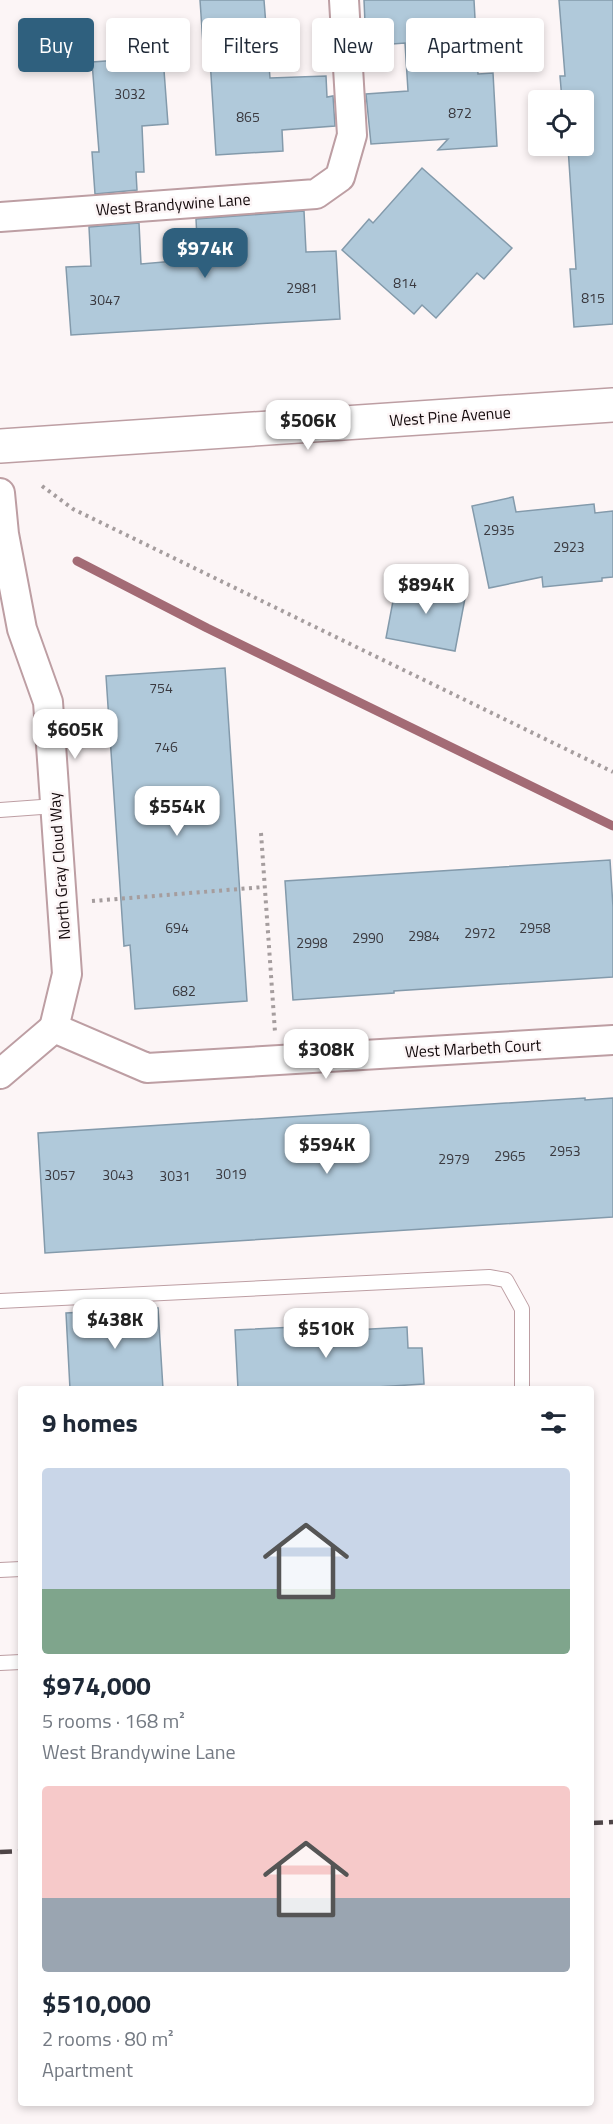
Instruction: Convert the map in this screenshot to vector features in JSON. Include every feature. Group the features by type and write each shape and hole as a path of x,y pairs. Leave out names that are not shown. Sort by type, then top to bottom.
{"street":[{"name":"West Brandywine Lane","path":"0,217 316,194 340,177 352,135 344,0"},
{"name":"West Pine Avenue","path":"0,446 613,405"},
{"name":"North Gray Cloud Way","path":"0,493 3,534 22,629 48,702 67,974 54,1028"},
{"name":"West Marbeth Court","path":"54,1028 147,1068 613,1040"},
{"path":"0,1074 54,1028"}],"lane":[{"path":"0,810 55,806"},
{"path":"0,1301 489,1277 506,1280 522,1309 522,1386"},
{"path":"0,1570 18,1569"},
{"path":"0,1663 18,1662"}],"path":[{"path":"42,486 73,509 613,772"},
{"path":"261,833 278,1059"},
{"path":"62,903 264,888"}],"building":[{"path":"200,0 264,0 265,18 202,18 202,30"},
{"path":"364,0 474,0 475,18 406,18 406,59 405,43 394,44 394,18 365,18"},
{"path":"559,0 613,0 613,324 574,327 570,269 576,269 569,156 594,156 594,90 561,90 560,76 565,76"},
{"path":"106,61 106,72 164,72 168,124 142,126 144,172 136,172 137,190 95,194 92,152 99,152 94,62"},
{"path":"211,72 270,72 270,78 326,76 327,97 333,96 335,126 282,130 283,151 216,155"},
{"path":"407,72 493,73 497,146 438,150 448,139 371,144 366,94 408,91"},
{"path":"422,168 512,248 484,279 477,273 436,318 422,305 414,314 342,250 369,219 373,223"},
{"path":"304,211 306,252 336,251 340,319 71,335 66,267 91,266 89,227 139,223 141,264 198,259 196,219"},
{"path":"513,497 516,512 594,504 595,513 613,511 613,577 602,578 602,581 543,587 542,577 489,588 472,506"},
{"path":"397,580 466,593 455,651 386,638"},
{"path":"225,668 247,1001 135,1009 130,945 124,946 106,676"},
{"path":"610,860 613,977 293,1000 285,881"},
{"path":"585,1098 585,1100 613,1098 613,1217 45,1253 38,1133"},
{"path":"158,1308 163,1386 70,1386 66,1313"},
{"path":"316,1326 316,1332 407,1327 408,1348 422,1348 424,1384 238,1386 235,1330"}],"waterway":[{"path":"77,561 207,628 613,826"}],"railway":[{"path":"594,1823 613,1822"},
{"path":"0,1852 18,1851"}]}
